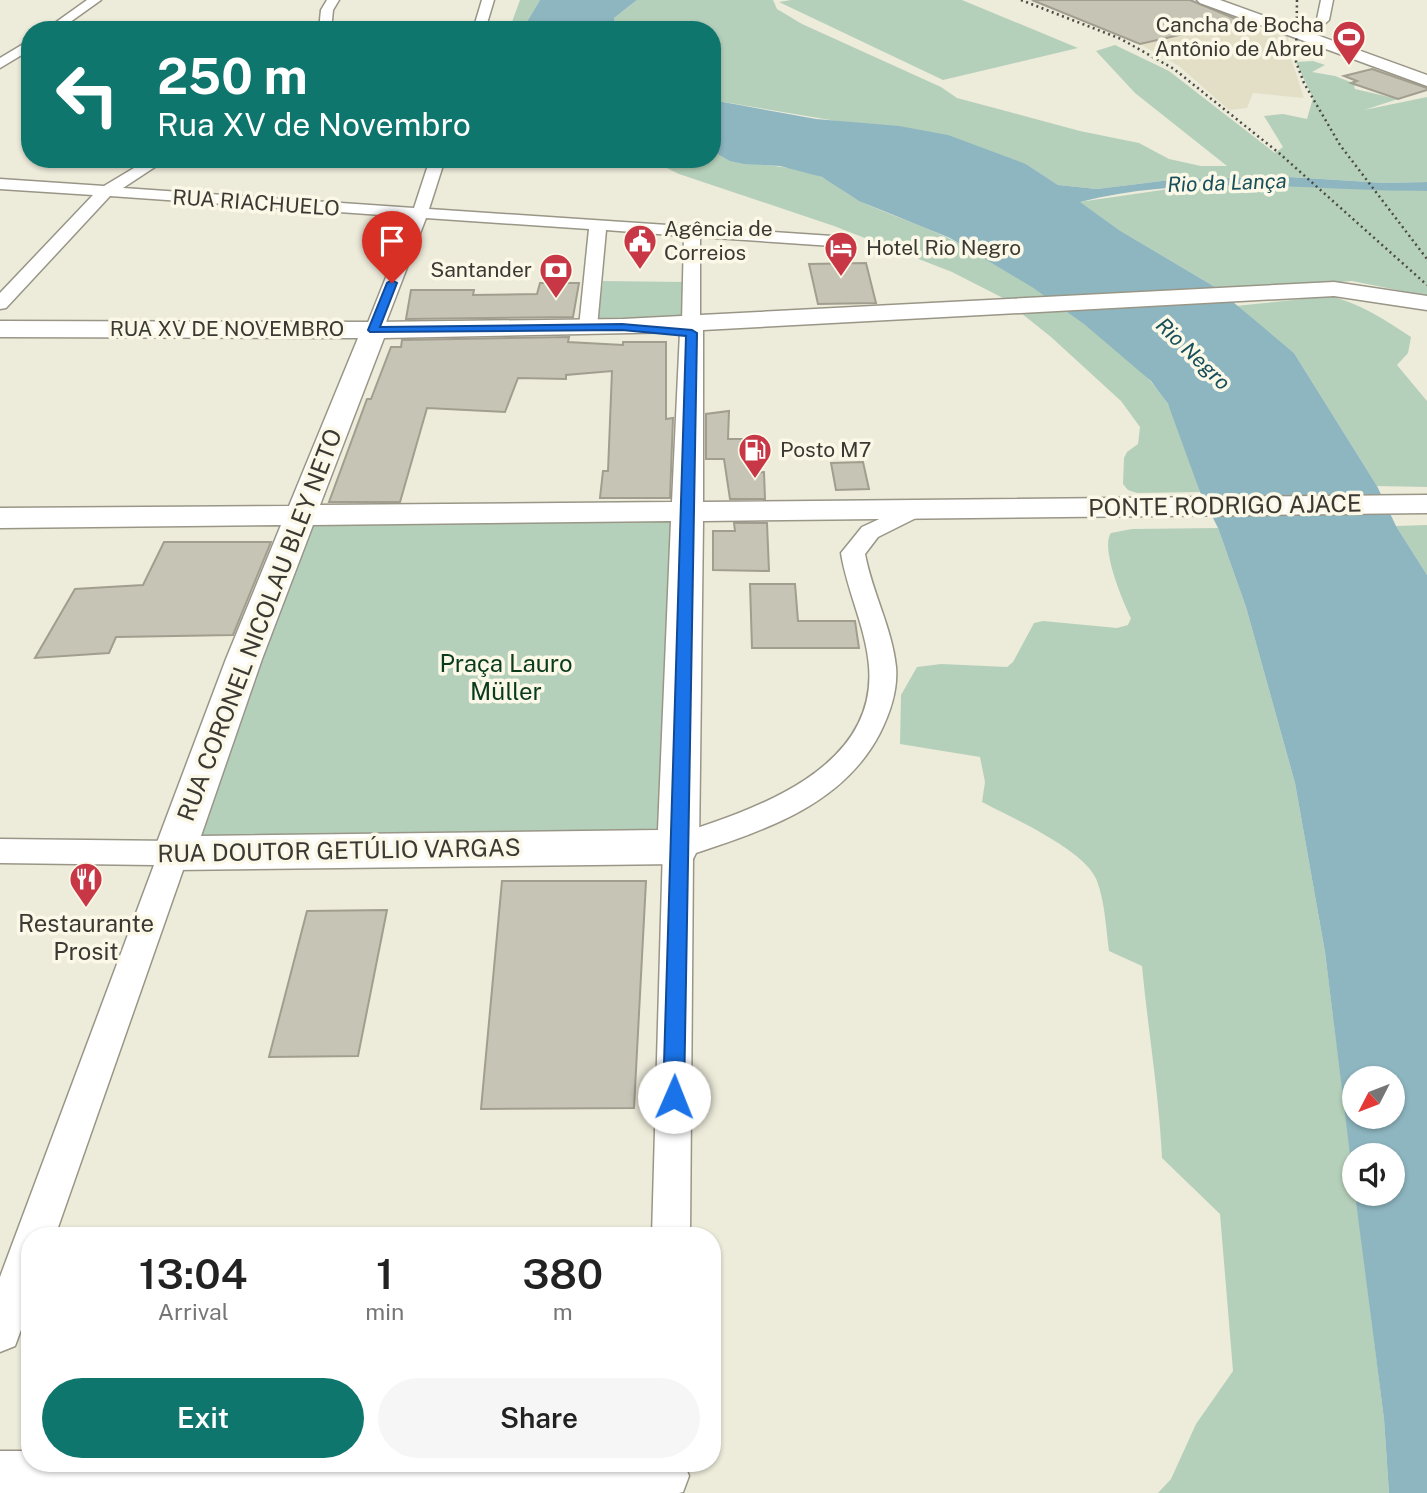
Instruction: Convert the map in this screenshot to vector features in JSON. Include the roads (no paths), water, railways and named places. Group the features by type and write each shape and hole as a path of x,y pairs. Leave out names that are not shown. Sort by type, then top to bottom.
{"main road":[{"path":"1205,0 1427,72"},
{"path":"1226,0 1427,81"},
{"name":"RUA XV DE NOVEMBRO","path":"0,328 373,330 895,324 904,320 904,311 1350,290 1427,303"},
{"path":"678,847 691,327"},
{"name":"RUA CORONEL NICOLAU BLEY NETO","path":"174,853 244,659 373,330"},
{"name":"PONTE RODRIGO AJACE","path":"0,518 1427,504"},
{"name":"RUA DOUTOR GETÚLIO VARGAS","path":"174,853 678,847"}],"street":[{"path":"64,21 95,0"},
{"path":"326,21 327,10 333,0"},
{"path":"482,21 489,0"},
{"path":"1309,34 1323,20 1327,0"},
{"path":"0,64 21,50"},
{"path":"0,304 104,193 145,168"},
{"name":"RUA CORONEL NICOLAU BLEY NETO","path":"373,330 435,168"},
{"name":"RUA RIACHUELO","path":"0,184 847,242"},
{"path":"588,327 598,225"},
{"path":"691,327 692,231"},
{"path":"671,1227 678,847 744,824 800,796 841,771 865,741 881,699 882,664 856,574 853,553 870,533 914,510"},
{"name":"RUA DOUTOR GETÚLIO VARGAS","path":"0,851 174,853"},
{"name":"RUA CORONEL NICOLAU BLEY NETO","path":"38,1227 174,853"},
{"path":"0,1331 21,1274"},
{"path":"0,1474 495,1480 667,1477"}],"water":[{"path":"540,0 637,0 614,18 614,21 527,21"},
{"path":"721,102 816,119 899,126 948,135 1026,164 1058,185 1097,189 1178,179 1289,177 1385,183 1427,182 1427,191 1253,186 1166,188 1080,202 1119,230 1215,287 1294,353 1377,486 1396,526 1427,575 1427,1493 1389,1493 1384,1419 1357,1206 1405,1206 1405,1143 1349,1143 1347,1129 1405,1129 1405,1066 1342,1066 1342,1090 1325,952 1295,783 1246,607 1218,528 1200,492 1168,404 1151,381 1084,324 1032,287 950,238 859,201 822,177 780,166 744,164 721,156"}],"railway":[{"path":"1021,0 1121,39 1174,69 1279,153 1427,285"},
{"path":"1297,0 1296,62 1304,83 1340,145 1427,259"}],"place":[{"name":"Cancha de Bocha Antônio de Abreu","path":"1349,67"},
{"name":"Agência de Correios","path":"640,271"},
{"name":"Hotel Rio Negro","path":"841,278"},
{"name":"Santander","path":"556,300"},
{"name":"Posto M7","path":"755,480"},
{"name":"Restaurante Prosit","path":"86,909"}],"water label":[{"name":"Rio da Lança","path":"1227,183"},
{"name":"Rio Negro","path":"1193,354"}],"park label":[{"name":"Praça Lauro Müller","path":"506,678"}]}
